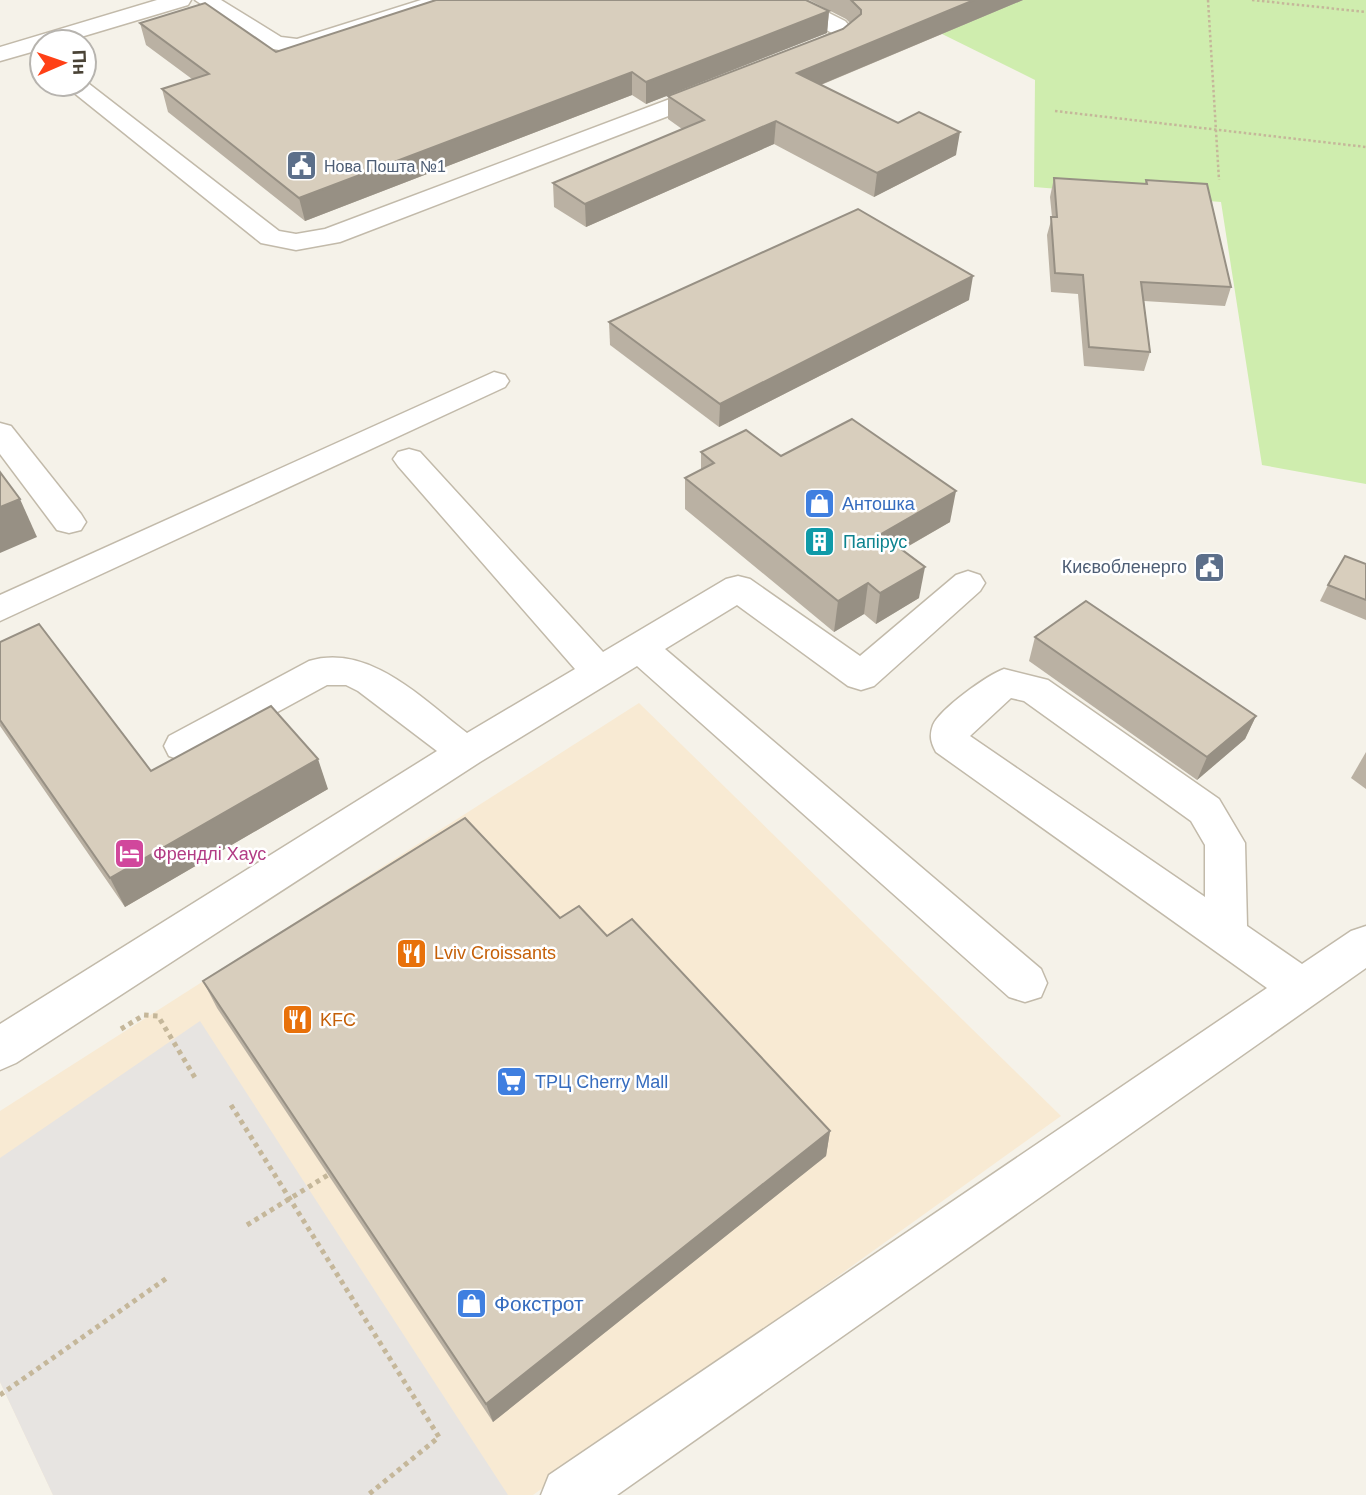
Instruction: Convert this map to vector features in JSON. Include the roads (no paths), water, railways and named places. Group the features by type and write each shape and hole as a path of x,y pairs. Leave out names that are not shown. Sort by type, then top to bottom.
{"lane":[{"path":"98,29 180,0"},
{"path":"205,0 275,43 298,46 443,0"},
{"path":"781,64 832,44 846,34 837,26 786,0"},
{"path":"0,54 28,52"},
{"path":"93,98 270,237 296,242 331,236 398,212 743,79"},
{"path":"0,609 494,381"},
{"path":"0,433 69,522"},
{"path":"409,459 598,670"},
{"path":"0,1049 466,752 598,670 738,589 861,676 968,583"},
{"path":"639,647 1025,983"},
{"path":"183,746 322,671 350,672 371,681 466,752"},
{"path":"1226,936 1225,843 1205,810 1035,690 1019,684 1004,683 951,728 950,742 1226,936 1302,988"},
{"path":"569,1495 1366,944"}],"place":[{"name":"Нова Пошта №1","path":"301,166"},
{"name":"Антошка","path":"819,504"},
{"name":"Папірус","path":"820,542"},
{"name":"Києвобленерго","path":"1210,567"},
{"name":"Френдлі Хаус","path":"130,854"},
{"name":"Lviv Croissants","path":"411,953"},
{"name":"KFC","path":"297,1020"},
{"name":"ТРЦ Cherry Mall","path":"512,1082"},
{"name":"Фокстрот","path":"471,1303"}]}
